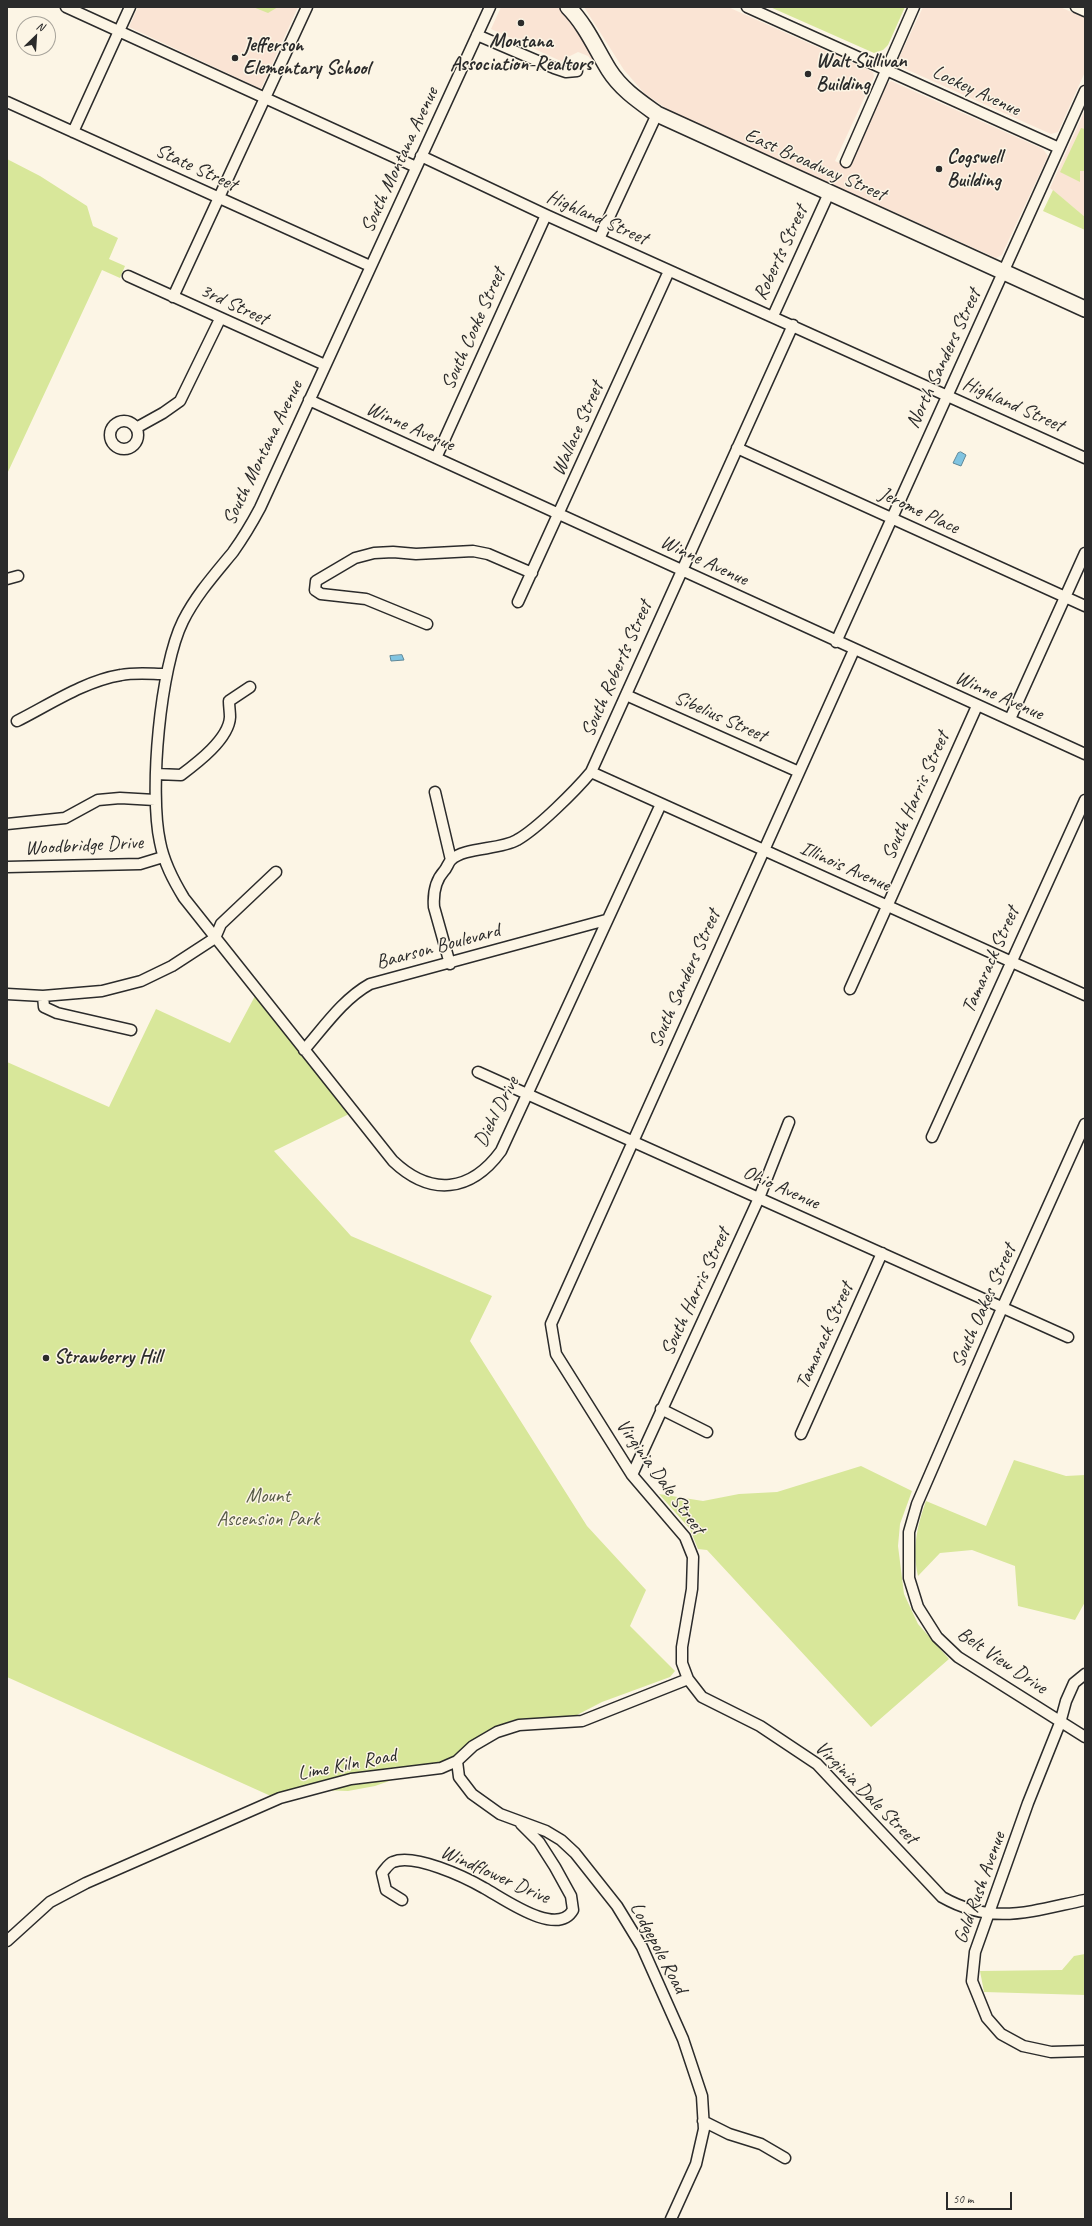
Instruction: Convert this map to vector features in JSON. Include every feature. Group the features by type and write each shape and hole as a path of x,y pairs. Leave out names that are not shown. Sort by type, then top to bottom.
{"street":[{"path":"66,7 416,167"},
{"path":"73,132 130,7"},
{"path":"173,297 307,7"},
{"name":"South Montana Avenue","path":"215,938 176,885 163,857 157,826 155,800 156,774 167,674 176,636 201,591 233,551 252,523 276,476 370,266 490,7"},
{"name":"East Broadway Street","path":"568,7 581,22 610,71 622,87 656,114 1085,309"},
{"name":"Lockey Avenue","path":"747,7 1059,148"},
{"path":"846,162 914,7"},
{"path":"1076,7 1085,11"},
{"path":"478,35 554,68 566,72 577,71"},
{"name":"North Sanders Street","path":"836,642 1085,91"},
{"name":"State Street","path":"7,102 218,199 370,266"},
{"path":"599,239 656,114"},
{"name":"Highland Street","path":"421,156 546,215 760,310"},
{"name":"Roberts Street","path":"760,310 773,316 828,193"},
{"name":"South Cooke Street","path":"436,458 546,215"},
{"name":"Wallace Street","path":"518,602 669,270"},
{"name":"3rd Street","path":"128,276 326,366"},
{"name":"Highland Street","path":"773,316 1085,458"},
{"path":"136,428 163,413 180,401 220,319"},
{"name":"South Roberts Street","path":"451,860 462,854 516,841 554,809 590,772 626,695 680,570 793,325"},
{"name":"Winne Avenue","path":"309,400 836,642 1085,754"},
{"name":"Jerome Place","path":"737,448 1085,606"},
{"path":"427,624 366,598 321,594 315,590 316,580 355,558 374,553 393,552 416,554 473,551 488,554 532,573"},
{"path":"1010,720 1085,553"},
{"path":"7,579 18,576"},
{"name":"South Sanders Street","path":"551,1324 854,650"},
{"path":"16,721 107,678 122,674 167,674"},
{"path":"156,774 181,775 209,753 220,739 230,718 229,701 250,687"},
{"name":"Sibelius Street","path":"626,695 799,772"},
{"name":"South Harris Street","path":"850,989 977,706"},
{"name":"Illinois Avenue","path":"590,772 1085,995"},
{"path":"435,792 451,860 437,882 433,898 450,964"},
{"path":"7,824 65,818 98,800 120,798 155,800"},
{"name":"Tamarack Street","path":"932,1137 1010,961 1085,800"},
{"name":"Diehl Drive","path":"215,938 393,1161 410,1175 429,1183 458,1184 481,1173 501,1151 606,920 661,804"},
{"name":"Woodbridge Drive","path":"7,867 140,864 163,857"},
{"path":"7,994 43,996 102,991 141,981 172,966 215,938 221,924 276,872"},
{"name":"Baarson Boulevard","path":"304,1050 358,991 370,984 450,964 606,920"},
{"path":"43,996 44,1007 57,1013 131,1030"},
{"name":"Ohio Avenue","path":"478,1072 1003,1306 1068,1337"},
{"name":"South Harris Street","path":"632,1475 759,1198 789,1122"},
{"name":"South Oakes Street","path":"917,1504 1003,1306 1085,1124"},
{"name":"Tamarack Street","path":"801,1434 882,1253"},
{"name":"Virginia Dale Street","path":"551,1324 556,1354 632,1475 685,1537 693,1557 692,1589 682,1646 682,1663 688,1680 702,1697 760,1726 817,1764 942,1897 960,1907 989,1914 1008,1915 1085,1900"},
{"path":"661,1410 707,1432"},
{"name":"Belt View Drive","path":"917,1504 909,1532 909,1578 918,1607 937,1637 958,1657 1015,1691 1085,1737"},
{"name":"Gold Rush Avenue","path":"1085,1674 1074,1683 1028,1803 975,1952 972,1981 987,2018 1001,2034 1023,2046 1051,2052 1085,2051"},
{"name":"Lime Kiln Road","path":"7,1940 50,1902 86,1883 280,1798 336,1782 430,1770 457,1761 473,1746 497,1732 519,1725 582,1721 688,1680"},
{"name":"Lodgepole Road","path":"457,1761 459,1777 472,1794 500,1814 556,1837 575,1853 617,1906 640,1944 683,2038 702,2096 704,2129 696,2164 671,2219"},
{"name":"Windflower Drive","path":"402,1900 386,1890 382,1873 391,1863 403,1859 454,1874 485,1888 511,1904 536,1916 558,1921 567,1918 573,1910 571,1896 539,1842 518,1821"},
{"path":"704,2120 729,2134 761,2144 785,2158"}],"shaded area":[{"name":"Jefferson Elementary School","path":"138,7 298,7 261,89 129,27"},
{"path":"501,7 560,7 568,16 595,60 593,62 588,56 578,52 568,57 565,63 491,29"},
{"path":"584,7 728,7 873,72 874,77 835,161 850,168 887,84 891,81 1043,149 1048,156 1002,255 996,258 670,111 644,93 624,70"},
{"path":"923,7 1060,7 1085,18 1085,72 1058,132 1051,134 899,66 897,62"},
{"path":"1085,110 1085,217 1050,188"}],"green space":[{"path":"253,7 278,7 268,13"},
{"path":"770,7 905,7 888,45 883,50 874,53"},
{"path":"1081,128 1085,129 1085,171 1080,171 1080,182 1060,172"},
{"path":"7,159 40,176 87,206 93,226 118,238 109,259 125,266 120,278 102,270 7,474"},
{"path":"1053,190 1085,217 1085,230 1043,211"},
{"name":"Mount Ascension Park","path":"255,996 349,1114 274,1151 351,1236 492,1296 470,1341 587,1526 646,1590 630,1626 675,1671 670,1677 602,1702 575,1716 513,1720 483,1733 455,1758 375,1786 348,1791 319,1790 284,1802 7,1677 7,1062 109,1107 156,1009 230,1043"},
{"path":"1014,1460 1066,1476 1085,1475 1085,1602 1075,1620 1018,1606 1015,1566 972,1550 940,1553 918,1576 915,1556 916,1538 926,1501 986,1526"},
{"path":"861,1466 912,1491 900,1524 898,1546 904,1594 918,1624 949,1659 871,1727 707,1550 698,1549 690,1529 659,1494 703,1501 739,1494 777,1492"},
{"path":"1085,1954 1085,1995 984,1992 980,1971 1062,1970 1074,1956"}],"water":[{"path":"961,452 966,455 961,466 953,463 958,453"},
{"path":"402,655 404,660 391,661 390,656"}],"place":[{"name":"Montana Association-Realtors","path":"521,23"},
{"name":"Jefferson Elementary School","path":"235,58"},
{"name":"Walt Sullivan Building","path":"808,74"},
{"name":"Cogswell Building","path":"939,169"},
{"name":"Strawberry Hill","path":"46,1358"}]}
